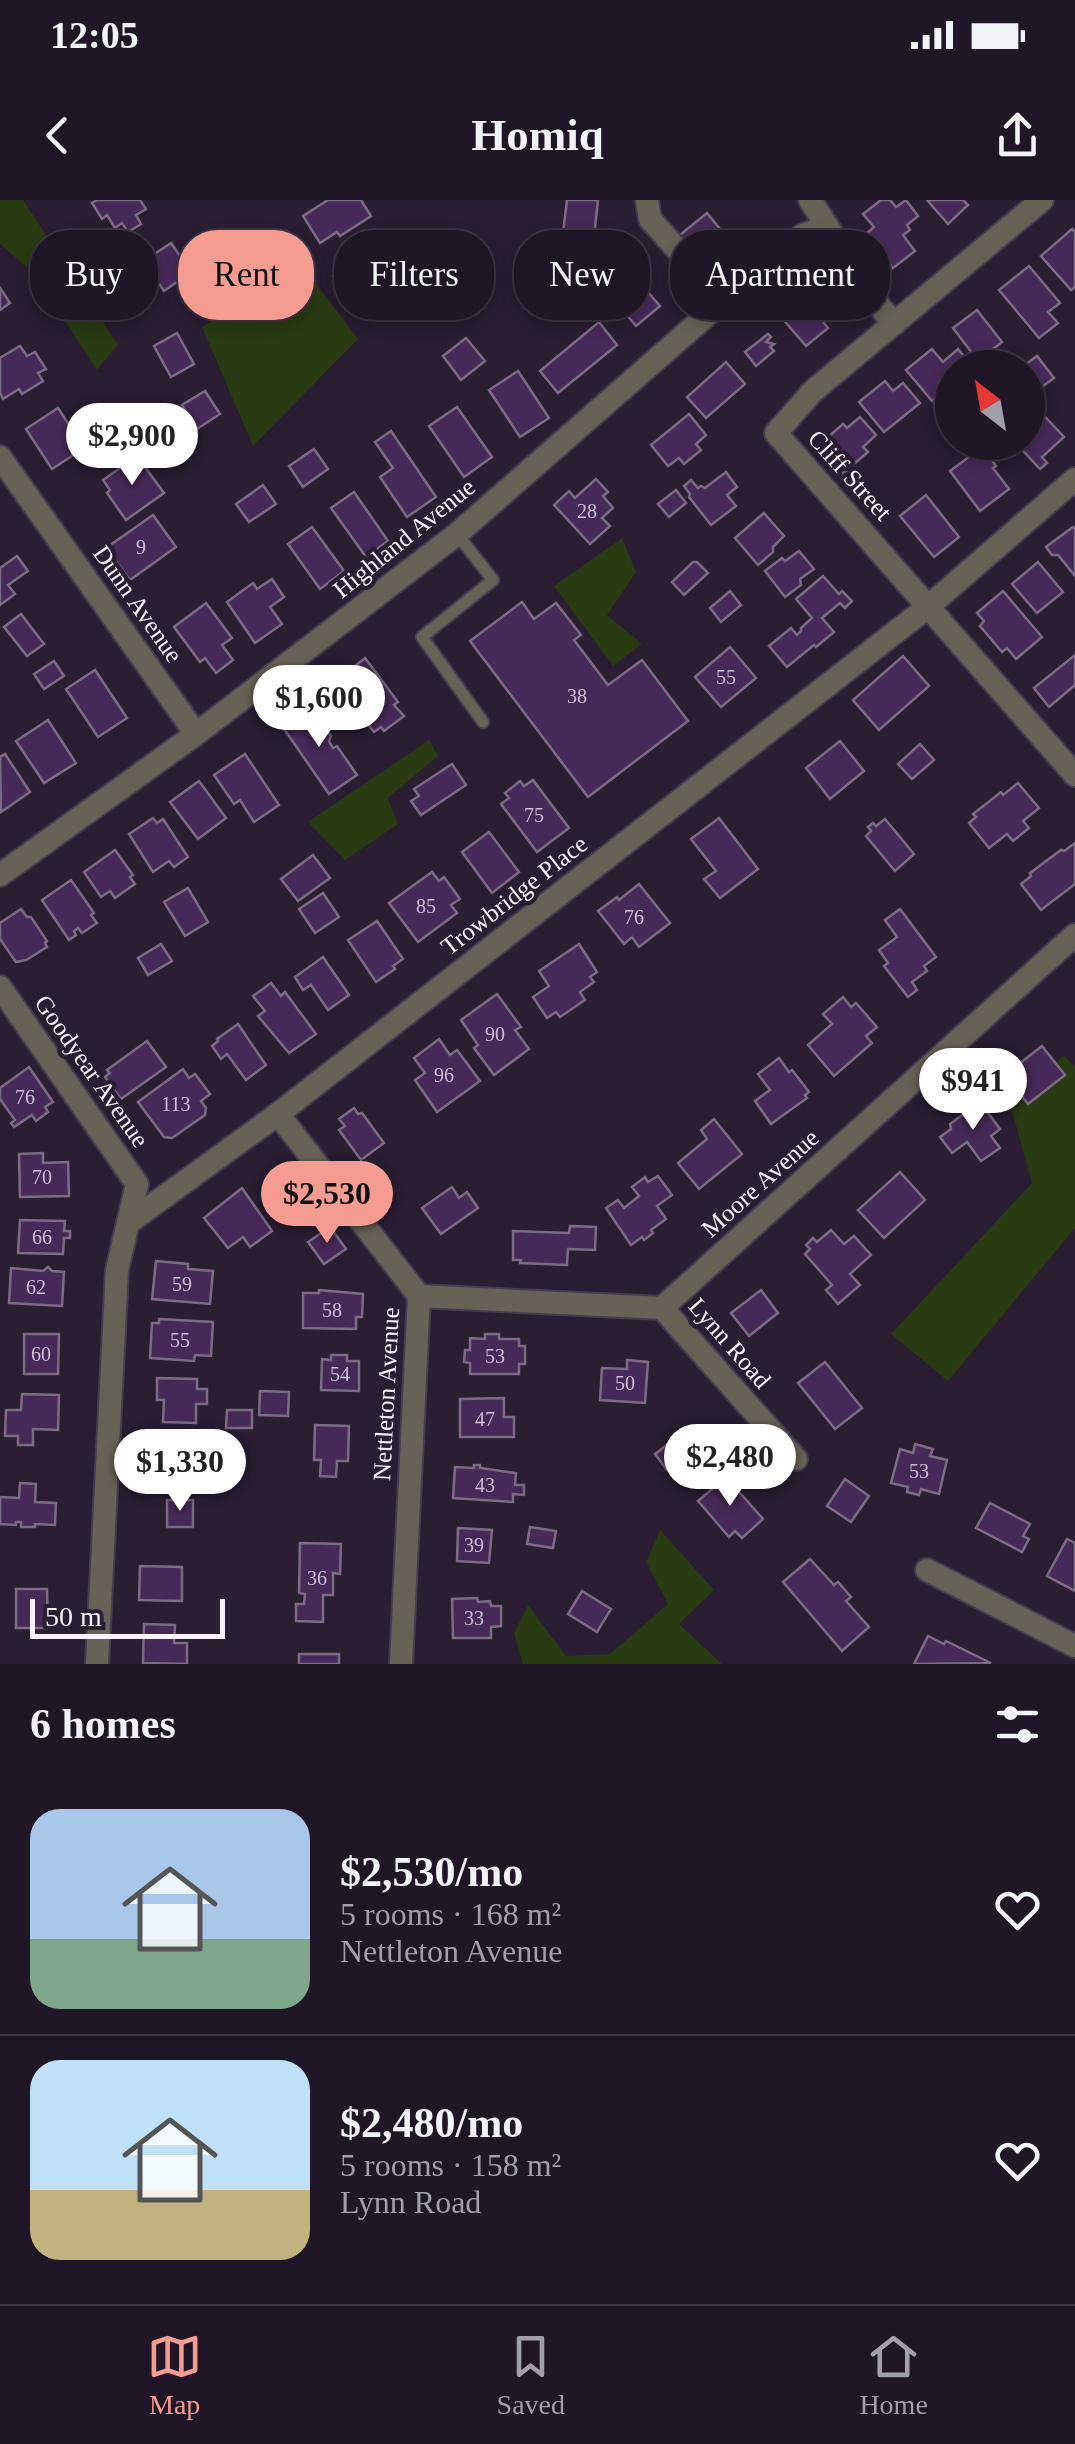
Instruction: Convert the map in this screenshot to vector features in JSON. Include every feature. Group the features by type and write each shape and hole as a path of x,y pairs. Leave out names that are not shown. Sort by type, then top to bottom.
{"street":[{"path":"646,200 650,219 670,241"},
{"path":"810,200 894,324"},
{"name":"Cliff Street","path":"1042,200 813,391 776,433 1075,775"},
{"name":"Highland Avenue","path":"816,230 827,226"},
{"name":"Highland Avenue","path":"0,875 196,734 457,534 701,320"},
{"name":"Dunn Avenue","path":"0,457 196,734"},
{"name":"Trowbridge Place","path":"128,1223 278,1114 929,606 1075,479"},
{"name":"Moore Avenue","path":"662,1308 1075,935"},
{"name":"Goodyear Avenue","path":"0,987 137,1184 117,1270 97,1664"},
{"name":"Nettleton Avenue","path":"278,1114 419,1296 400,1664"},
{"path":"419,1296 662,1308"},
{"name":"Lynn Road","path":"662,1308 796,1459"},
{"path":"927,1570 1075,1646"}],"lane":[{"path":"457,534 493,580 422,636 483,722"}],"green space":[{"path":"0,200 23,200 43,230 30,230 30,270 0,244"},
{"path":"314,281 334,307 334,320 344,320 358,339 253,446 202,327 213,320 314,320"},
{"path":"65,320 102,320 118,345 97,370"},
{"path":"622,538 636,572 607,615 642,644 613,666 554,586"},
{"path":"429,740 438,756 388,798 398,824 345,860 308,822"},
{"path":"1064,1056 1075,1066 1075,1228 948,1381 891,1334 1032,1183 1009,1100"},
{"path":"660,1530 714,1590 679,1624 722,1664 523,1664 514,1633 528,1605 566,1656 610,1654 668,1604 646,1562"}],"building":[{"path":"140,200 146,209 136,215 141,224 127,230 122,223 115,228 107,215 102,219 92,203"},
{"path":"328,200 361,200 371,216 349,230 334,230 320,243 303,216"},
{"path":"567,200 598,200 595,230 563,230"},
{"path":"881,200 890,200 896,207 906,200 918,216 907,225 910,230 903,235 915,251 893,268 890,230 871,230 874,227 863,214"},
{"path":"927,200 963,200 968,205 948,224"},
{"path":"707,213 721,230 686,230"},
{"path":"1072,229 1075,287 1071,290 1041,256"},
{"path":"171,243 178,253 178,281 164,291 158,282 158,252"},
{"path":"1029,266 1060,303 1048,312 1058,323 1039,338 999,290"},
{"path":"0,288 10,303 0,310"},
{"path":"650,294 660,306 650,314"},
{"path":"977,310 1002,342 992,350 970,350 953,328"},
{"path":"784,320 821,320 828,328 806,346"},
{"path":"599,322 617,345 558,393 540,371"},
{"path":"177,333 194,364 171,377 154,346"},
{"path":"768,334 771,337 766,342 774,344 770,347 774,351 756,366 745,352"},
{"path":"466,338 485,361 461,380 443,356"},
{"path":"20,346 27,356 35,352 46,369 38,373 43,381 22,394 19,389 3,399 0,358"},
{"path":"932,349 935,398 932,401 906,370"},
{"path":"726,362 745,384 706,418 687,397"},
{"path":"1045,366 1054,378 1045,385"},
{"path":"518,371 549,418 520,437 489,390"},
{"path":"885,381 893,391 903,383 920,403 884,432 859,402"},
{"path":"205,391 220,414 197,429 182,405"},
{"path":"457,407 492,457 464,477 429,426"},
{"path":"58,408 84,448 52,469 26,429"},
{"path":"689,414 706,435 696,444 701,450 684,464 679,458 668,466 651,445"},
{"path":"860,417 876,435 863,447 868,452 840,476 829,464 835,459 821,443 843,424 847,428"},
{"path":"1045,417 1064,437 1045,454"},
{"path":"391,431 436,497 407,517 380,477 393,468 375,442"},
{"path":"314,449 328,469 303,487 289,466"},
{"path":"137,456 164,493 126,520 107,493 110,490 103,480"},
{"path":"965,460 992,460 1009,489 980,511 950,471"},
{"path":"1032,460 1044,460 1047,463 1040,469"},
{"path":"726,472 737,487 727,495 736,506 711,525 684,486 691,480 698,488 705,488"},
{"path":"596,479 608,492 603,496 613,508 602,518 610,526 590,544 554,505 569,491 575,498"},
{"path":"263,485 276,504 249,522 236,504"},
{"path":"676,490 686,503 669,517 658,504"},
{"path":"354,492 388,541 366,557 331,508"},
{"path":"926,495 959,537 934,557 900,516"},
{"path":"764,513 784,536 758,565 735,538"},
{"path":"153,515 176,547 130,580 106,548"},
{"path":"312,527 344,571 320,589 288,544"},
{"path":"1075,529 1075,576 1046,547"},
{"path":"799,551 814,569 785,597 765,571"},
{"path":"17,556 28,571 8,585 15,594 0,605 0,568"},
{"path":"693,562 708,573 684,595 672,582"},
{"path":"1038,562 1063,592 1037,613 1012,584"},
{"path":"823,576 839,594 842,591 852,601 845,608 840,603 822,618 834,632 787,667 769,646 791,628 797,635 812,618 796,599"},
{"path":"272,579 284,597 270,607 282,624 255,643 227,602 253,583 257,589"},
{"path":"730,591 741,605 721,622 710,608"},
{"path":"1003,591 1042,637 1016,659 1007,648 1002,652 980,626 984,621 977,613"},
{"path":"522,602 534,619 556,603 581,635 574,640 608,685 642,660 688,721 588,797 470,641"},
{"path":"206,603 232,638 222,645 233,660 216,673 205,658 200,662 174,627"},
{"path":"21,614 44,644 27,656 4,627"},
{"path":"730,647 756,678 721,707 695,677"},
{"path":"1075,655 1075,685 1049,707 1034,688"},
{"path":"903,656 929,686 879,730 853,700"},
{"path":"365,658 404,716 384,731 381,727 374,732 335,682"},
{"path":"54,661 64,676 44,689 34,674"},
{"path":"95,670 127,718 98,737 66,689"},
{"path":"304,707 312,719 317,716 331,736 333,748 337,746 357,775 329,794 280,723"},
{"path":"48,720 76,763 44,783 16,741"},
{"path":"840,741 864,771 830,799 806,768"},
{"path":"920,744 934,760 912,779 898,764"},
{"path":"5,754 30,792 1,812 0,757"},
{"path":"245,754 279,805 254,822 240,800 234,804 214,775"},
{"path":"452,764 466,785 421,815 411,801 419,796 414,789"},
{"path":"533,780 569,828 537,852 501,804 509,798 505,793 520,781 524,786"},
{"path":"199,781 226,818 198,839 170,802"},
{"path":"1018,783 1039,808 1023,821 1029,828 1013,841 1007,834 989,848 969,823 976,817 973,814"},
{"path":"153,818 157,823 163,819 188,857 174,867 169,861 153,872 129,834"},
{"path":"719,818 758,869 720,898 704,879 716,871 691,839"},
{"path":"885,819 914,854 895,871 866,836 871,831 868,827"},
{"path":"489,832 519,872 492,893 462,852"},
{"path":"1075,843 1075,884 1041,910 1021,884 1030,873"},
{"path":"115,850 135,884 115,898 110,891 101,897 84,872"},
{"path":"313,855 330,878 298,901 281,879"},
{"path":"432,872 439,881 444,877 460,899 451,905 457,913 418,942 389,903"},
{"path":"71,880 97,923 82,933 78,928 69,940 42,900"},
{"path":"639,884 670,923 639,947 632,937 624,944 598,911"},
{"path":"188,888 208,922 185,936 164,902"},
{"path":"323,893 339,917 315,933 299,909"},
{"path":"21,909 31,917 47,947 16,962 0,939 0,923"},
{"path":"900,909 936,957 924,966 927,971 912,982 917,990 908,997 884,966 888,963 879,950 897,937 885,920"},
{"path":"377,921 403,959 376,982 348,940"},
{"path":"161,944 172,961 148,975 138,958"},
{"path":"579,944 597,972 590,977 594,982 580,992 585,1000 560,1017 556,1012 547,1018 533,997 549,986 539,971"},
{"path":"323,957 349,995 328,1010 311,985 303,990 295,977"},
{"path":"271,983 281,996 285,992 316,1034 289,1053 258,1016 265,1011 253,996"},
{"path":"497,994 521,1027 515,1030 529,1049 494,1075 474,1048 478,1045 461,1020"},
{"path":"843,997 851,1007 856,1003 877,1027 866,1036 872,1043 834,1076 808,1045 832,1024 823,1014"},
{"path":"238,1024 266,1065 246,1080 227,1054 221,1059 212,1046"},
{"path":"439,1039 450,1055 457,1050 480,1081 437,1112 415,1080 425,1073 414,1058"},
{"path":"147,1041 166,1067 121,1099 105,1077 110,1073 107,1070"},
{"path":"1042,1046 1065,1075 1028,1104 1005,1075"},
{"path":"779,1058 809,1092 807,1098 771,1124 755,1101 770,1090 758,1074"},
{"path":"29,1067 53,1102 36,1121 32,1115 14,1127 11,1123 15,1120 0,1099 0,1088"},
{"path":"183,1069 189,1078 195,1074 210,1094 201,1101 205,1115 172,1138 164,1137 138,1102"},
{"path":"980,1102 1000,1129 991,1136 1000,1148 981,1161 967,1142 952,1153 940,1137 951,1129 950,1124"},
{"path":"354,1108 384,1143 361,1160 339,1130 345,1126 339,1119"},
{"path":"714,1119 742,1154 699,1189 678,1163 707,1139 701,1130"},
{"path":"43,1153 43,1163 68,1162 69,1196 20,1197 19,1154"},
{"path":"900,1172 925,1200 884,1238 858,1210"},
{"path":"658,1176 672,1195 657,1206 666,1219 644,1240 642,1237 631,1245 606,1208 618,1200 624,1208 639,1196 632,1187 645,1177 648,1182"},
{"path":"452,1187 459,1198 467,1192 478,1208 441,1234 422,1208"},
{"path":"242,1188 272,1231 250,1247 243,1237 228,1248 204,1218"},
{"path":"20,1220 65,1221 64,1231 70,1231 70,1238 64,1238 63,1254 18,1253"},
{"path":"570,1226 596,1227 595,1250 568,1249 567,1265 513,1260 513,1231 569,1233"},
{"path":"330,1227 346,1249 324,1264 308,1242"},
{"path":"831,1230 844,1244 854,1236 871,1255 850,1274 860,1285 838,1304 826,1290 832,1285 805,1254 810,1249 806,1245 813,1238 817,1242"},
{"path":"156,1261 213,1271 210,1304 152,1299"},
{"path":"48,1267 64,1272 62,1306 9,1303 11,1268 43,1271"},
{"path":"319,1290 363,1294 362,1317 356,1317 356,1329 303,1328 303,1293"},
{"path":"761,1290 778,1313 749,1336 731,1313"},
{"path":"159,1319 213,1322 211,1356 195,1355 194,1361 150,1358 152,1323 159,1323"},
{"path":"24,1334 59,1334 58,1374 24,1374"},
{"path":"485,1334 519,1339 519,1346 525,1346 525,1364 519,1364 519,1374 470,1374 470,1363 464,1362 465,1350 470,1350 470,1338 485,1339"},
{"path":"331,1355 347,1355 347,1361 359,1361 359,1391 321,1390 322,1359 331,1360"},
{"path":"627,1360 648,1362 645,1403 600,1400 602,1368 627,1369"},
{"path":"825,1362 862,1408 835,1429 798,1383"},
{"path":"157,1378 197,1379 197,1389 207,1389 207,1404 196,1404 196,1423 163,1422 164,1400 157,1400"},
{"path":"260,1391 289,1392 288,1416 259,1415"},
{"path":"22,1394 59,1395 58,1430 33,1429 33,1445 18,1445 18,1436 5,1436 6,1410 21,1410"},
{"path":"504,1398 504,1417 514,1417 514,1437 460,1437 460,1399"},
{"path":"227,1410 252,1410 252,1428 226,1428"},
{"path":"315,1425 349,1426 348,1461 337,1461 336,1477 320,1476 321,1460 314,1460"},
{"path":"689,1428 710,1455 682,1477 673,1465 667,1470 655,1454"},
{"path":"165,1441 204,1447 203,1453 222,1459 222,1474 148,1475 149,1445 165,1446"},
{"path":"915,1444 933,1449 930,1456 947,1460 939,1494 921,1489 919,1495 907,1492 908,1487 891,1483 900,1449 913,1453"},
{"path":"474,1465 516,1473 515,1485 524,1485 524,1495 513,1494 513,1502 453,1498 455,1467"},
{"path":"726,1477 763,1519 742,1538 735,1531 729,1537 698,1501"},
{"path":"845,1479 869,1496 851,1522 827,1506"},
{"path":"20,1483 36,1484 35,1502 56,1503 55,1525 0,1524 0,1497 19,1498"},
{"path":"167,1500 193,1500 193,1527 167,1527"},
{"path":"990,1503 1030,1524 1023,1536 1029,1539 1022,1552 976,1528"},
{"path":"530,1527 556,1531 553,1548 527,1544"},
{"path":"458,1528 492,1530 489,1563 457,1561"},
{"path":"1067,1539 1075,1543 1075,1591 1047,1576"},
{"path":"300,1543 341,1544 340,1574 333,1573 333,1595 323,1595 323,1622 296,1621 296,1604 304,1604 305,1594 299,1593"},
{"path":"810,1559 834,1585 838,1582 851,1597 846,1601 869,1627 842,1651 783,1582"},
{"path":"140,1566 182,1567 182,1601 139,1600"},
{"path":"16,1589 47,1589 48,1628 16,1628"},
{"path":"582,1591 611,1609 597,1632 568,1614"},
{"path":"477,1598 478,1602 490,1601 491,1606 501,1606 501,1626 491,1627 491,1638 453,1638 452,1599"},
{"path":"144,1624 175,1625 174,1643 187,1643 187,1664 143,1663"},
{"path":"928,1636 944,1644 946,1641 991,1663 914,1664"},
{"path":"299,1654 339,1654 339,1664 299,1664"}]}
